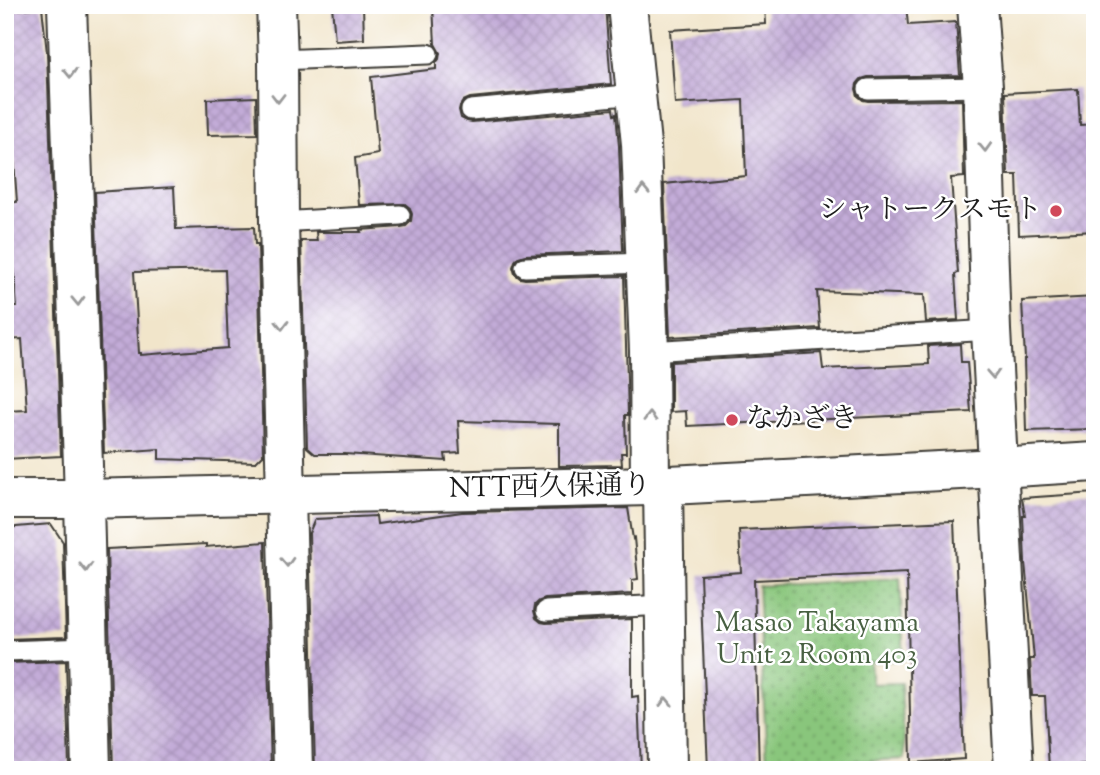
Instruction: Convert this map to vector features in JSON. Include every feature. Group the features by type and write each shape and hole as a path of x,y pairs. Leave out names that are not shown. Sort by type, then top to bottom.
{"street":[{"path":"67,5 91,770"},
{"path":"276,5 293,770"},
{"path":"626,5 641,144 649,351 664,605 667,770"},
{"path":"977,5 1014,770"},
{"name":"NTT西久保通り","path":"5,499 657,485 1095,462"}],"lane":[{"path":"278,60 428,54"},
{"path":"868,89 983,87"},
{"path":"471,110 636,94"},
{"path":"279,222 400,215"},
{"path":"526,267 646,263"},
{"path":"649,351 991,330"},
{"path":"546,611 664,605"},
{"path":"5,651 88,648"}],"green space":[{"name":"Masao Takayama Unit 2 Room 403","path":"900,578 904,660 870,662 872,684 901,683 905,759 767,766 758,586"}],"building":[{"path":"332,5 363,5 364,39 335,41"},
{"path":"433,5 605,5 611,84 470,98 463,101 459,110 461,118 472,122 613,109 614,115 616,114 623,251 525,255 518,257 513,267 515,274 525,279 624,276 628,415 625,415 626,453 621,453 622,465 559,466 559,424 458,421 460,453 445,454 446,461 315,454 307,447 301,241 317,241 316,232 361,232 360,230 406,226 411,221 410,208 405,204 359,205 355,158 378,154 371,77 436,69 440,53 435,44"},
{"path":"765,5 906,5 908,25 956,22 960,75 868,77 861,79 856,89 858,96 868,101 962,100 964,177 951,178 958,273 955,274 958,320 926,322 924,295 817,291 820,328 670,337 664,184 746,176 743,100 675,104 670,30 766,24"},
{"path":"42,7 47,53 61,456 5,459 5,411 27,410 22,339 5,340 5,307 17,307 9,203 17,202 11,119 5,119 5,11"},
{"path":"1078,89 1080,125 1095,124 1095,231 1019,235 1017,175 1008,175 1005,93"},
{"path":"256,97 257,134 208,135 207,99"},
{"path":"174,187 176,229 254,227 255,244 258,244 263,455 256,462 159,459 159,449 104,453 95,192","holes":["225,270 228,348 141,355 134,272"]},
{"path":"1095,297 1095,429 1026,431 1022,301"},
{"path":"960,344 961,362 967,362 971,412 687,426 686,411 671,412 671,362 821,353 823,369 929,364 928,346"},
{"path":"1095,493 1095,647 1090,648 1095,711 1095,764 1049,769 1045,696 1032,696 1030,659 1034,659 1022,498"},
{"path":"628,508 638,579 632,580 632,594 545,599 535,605 534,611 536,618 546,623 632,619 632,697 638,696 641,770 315,770 309,533 315,519 376,516 377,524 462,512"},
{"path":"954,521 964,759 911,763 907,573 754,580 759,770 708,770 700,575 741,572 739,530"},
{"path":"51,524 63,542 66,637 5,639 5,528"},
{"path":"265,542 271,770 113,770 107,549 206,544 206,547"},
{"path":"66,661 69,768 5,770 5,663"}],"place":[{"name":"シャトークスモト","path":"1056,211"},
{"name":"なかざき","path":"732,420"}]}
